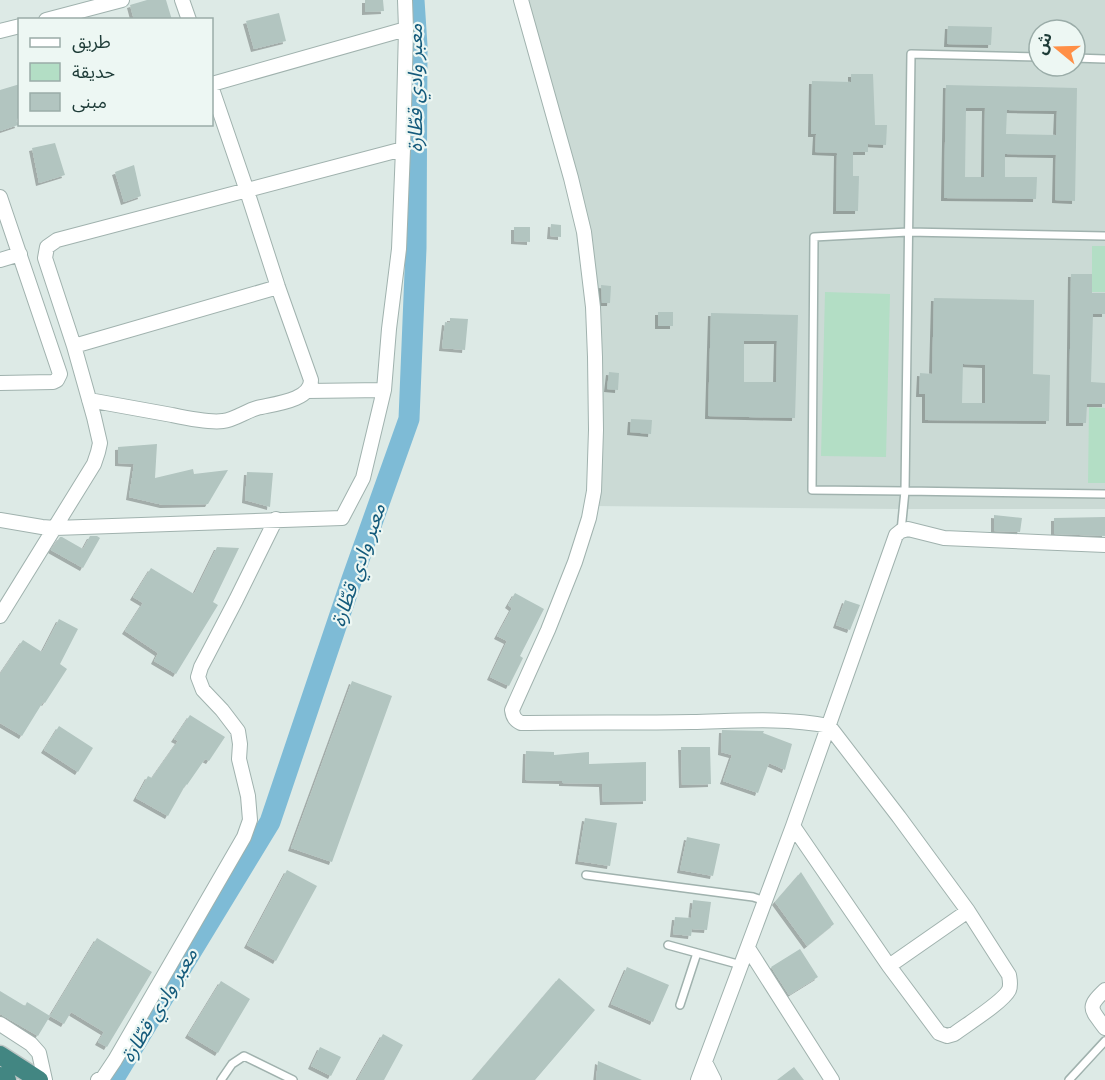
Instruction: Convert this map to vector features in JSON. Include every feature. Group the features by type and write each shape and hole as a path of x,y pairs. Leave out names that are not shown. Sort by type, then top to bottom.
{"highway":[{"path":"0,1055 39,1080"},
{"path":"0,1076 7,1080"}],"street":[{"path":"54,18 122,0"},
{"path":"182,0 188,18"},
{"path":"0,520 55,528 342,518 363,478 384,390 399,249 404,149 405,0"},
{"path":"521,0 584,232 593,307 596,430 594,492 589,518 575,562 548,630 512,710 513,716 521,723 771,720 801,721 829,726 968,911 1009,975 1010,988 1004,997 954,1034 947,1036 937,1030 794,826"},
{"path":"0,31 18,26"},
{"path":"213,84 406,29"},
{"path":"213,92 311,380 311,386 307,391"},
{"path":"0,616 94,464 100,442 74,345 45,258 47,247 57,240 404,149"},
{"path":"0,197 60,374 53,382 0,383"},
{"path":"0,261 20,254"},
{"path":"74,345 278,287"},
{"path":"89,400 192,419 223,421 257,408 279,404 307,391 384,390"},
{"path":"98,1080 103,1078 115,1060 244,837 250,820 248,796 239,759 238,731 203,690 198,677 276,519"},
{"path":"698,1080 794,826 896,535 908,529 944,538 1105,545"},
{"path":"890,966 968,911"},
{"path":"748,948 832,1080"},
{"path":"1105,990 1094,1000 1092,1007 1105,1028"},
{"path":"0,1024 31,1044 39,1053 45,1080"},
{"path":"705,1062 714,1080"}],"lane":[{"path":"901,531 905,490 911,54 1027,57"},
{"path":"1087,58 1105,59"},
{"path":"1105,236 908,232 814,237 812,490 1105,494"},
{"path":"586,874 753,897 765,901"},
{"path":"668,945 741,965"},
{"path":"680,1005 697,953"},
{"path":"1069,1080 1105,1041"},
{"path":"221,1080 232,1064 244,1056 293,1080"}],"shaded area":[{"path":"526,0 1105,0 1105,509 595,506 584,232"}],"green space":[{"path":"1092,246 1105,246 1105,292 1092,292"},
{"path":"825,292 890,294 886,457 821,456"},
{"path":"1089,407 1105,408 1105,483 1088,483"}],"building":[{"path":"147,0 166,0 171,18 133,18 130,5"},
{"path":"365,0 383,0 384,11 365,12"},
{"path":"279,13 286,41 254,49 246,21"},
{"path":"948,26 992,27 991,45 947,44"},
{"path":"851,74 873,74 875,125 887,125 886,145 868,144 868,152 853,152 853,176 859,176 858,211 836,211 837,153 815,152 816,134 811,134 812,81 851,82"},
{"path":"18,85 18,118 16,119 18,125 0,131 0,90"},
{"path":"946,85 1077,88 1075,201 1055,200 1056,155 1005,154 1005,177 1037,177 1036,199 944,198","holes":["966,108 985,108 984,177 965,177","1007,110 1057,111 1056,135 1006,134"]},
{"path":"55,143 65,175 39,183 32,148"},
{"path":"134,165 141,196 124,202 115,172"},
{"path":"551,224 561,225 561,237 550,236"},
{"path":"514,227 530,227 530,242 514,241"},
{"path":"1071,274 1092,274 1092,293 1105,293 1105,314 1093,314 1091,382 1105,383 1105,404 1087,404 1086,423 1069,423"},
{"path":"601,285 611,286 610,303 602,303"},
{"path":"934,298 1034,300 1033,374 1050,375 1049,421 925,420 925,394 919,394 920,373 932,374","holes":["963,364 985,365 985,403 962,403"]},
{"path":"658,312 673,312 673,326 658,326"},
{"path":"711,313 798,315 795,418 708,416","holes":["744,341 777,341 776,382 744,382"]},
{"path":"450,318 468,319 465,350 442,348 445,322 450,323"},
{"path":"609,372 619,373 618,390 607,389"},
{"path":"631,419 652,420 651,434 630,432"},
{"path":"157,444 155,478 193,469 194,474 228,470 208,504 163,505 129,497 134,464 118,463 118,447"},
{"path":"247,472 273,473 270,507 245,500"},
{"path":"994,515 1022,518 1020,532 994,531"},
{"path":"1105,517 1105,536 1054,534 1054,518"},
{"path":"90,536 100,538 83,568 51,550 60,537 83,549"},
{"path":"217,547 239,548 213,602 218,605 176,674 154,661 158,653 125,631 143,603 133,597 151,568 194,594"},
{"path":"515,593 544,609 520,656 523,658 509,686 490,677 507,641 497,636 512,608 508,605"},
{"path":"845,600 860,605 850,630 836,625"},
{"path":"59,619 78,629 60,664 67,669 22,736 0,723 0,674 23,640 42,652"},
{"path":"352,681 392,696 332,862 291,848"},
{"path":"190,715 225,737 209,761 205,759 186,784 168,816 136,798 148,776 152,778 178,741 174,739"},
{"path":"59,726 93,748 78,772 44,750"},
{"path":"722,730 764,731 763,733 792,744 785,770 769,763 758,793 723,781 732,755 721,752"},
{"path":"681,747 710,747 711,784 682,785"},
{"path":"526,751 554,752 554,755 589,752 589,764 646,762 646,801 603,802 602,784 525,780"},
{"path":"585,818 617,823 610,866 578,861"},
{"path":"687,837 720,844 713,876 680,870"},
{"path":"287,870 317,886 276,961 247,945"},
{"path":"801,872 834,924 807,946 775,902"},
{"path":"693,900 711,902 707,930 692,929 691,936 673,934 675,917 691,918"},
{"path":"97,938 152,972 107,1047 98,1042 104,1032 71,1012 64,1024 50,1016"},
{"path":"800,949 818,977 789,995 771,967"},
{"path":"627,967 669,985 653,1022 611,1004"},
{"path":"559,978 595,1010 535,1080 472,1080"},
{"path":"221,981 250,999 218,1053 188,1035"},
{"path":"0,991 25,1006 27,1002 50,1016 38,1036 0,1014"},
{"path":"383,1034 403,1045 384,1080 357,1080"},
{"path":"320,1047 341,1057 331,1076 311,1066"},
{"path":"598,1061 642,1080 596,1080"},
{"path":"794,1067 804,1080 777,1080"}],"waterway":[{"name":"معبر وادي قطّارة","path":"113,1080 270,822 409,419 416,248 417,46 414,0"}]}
